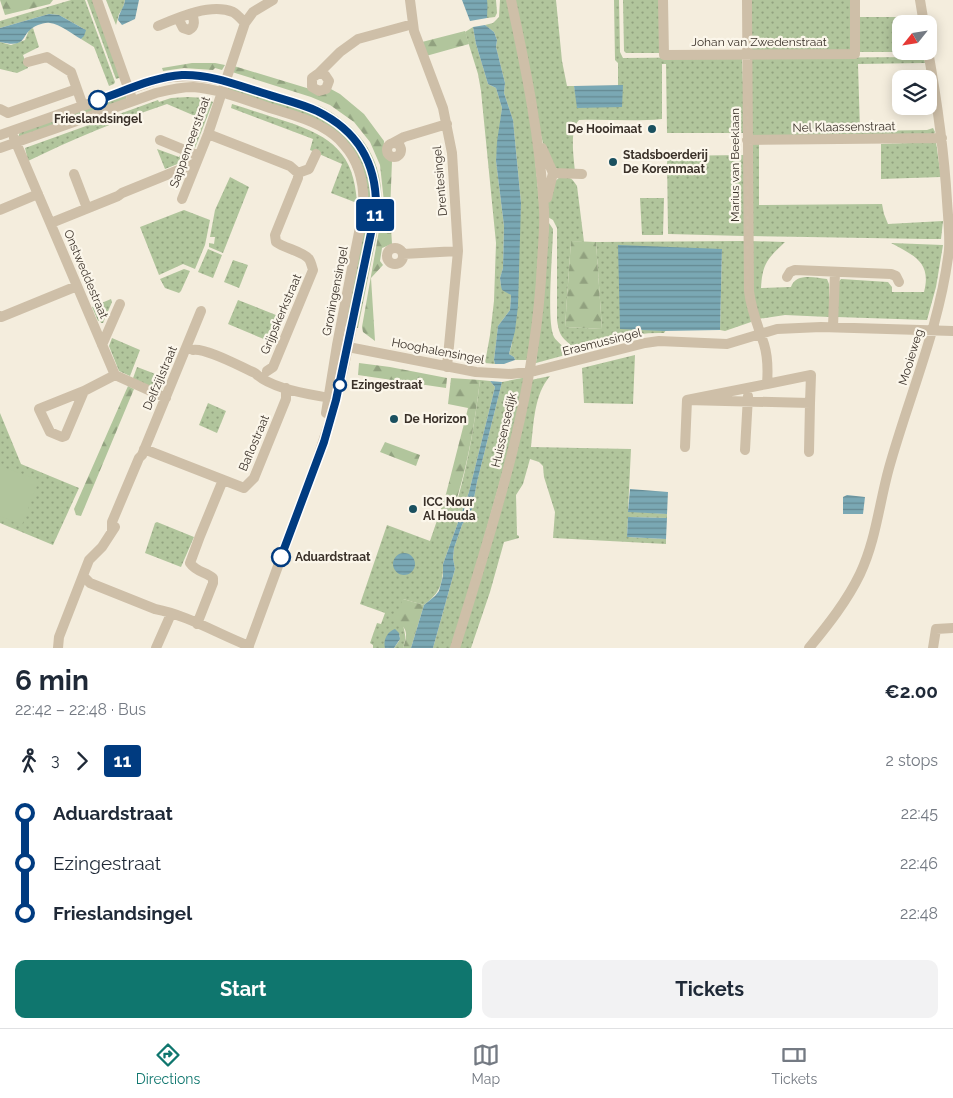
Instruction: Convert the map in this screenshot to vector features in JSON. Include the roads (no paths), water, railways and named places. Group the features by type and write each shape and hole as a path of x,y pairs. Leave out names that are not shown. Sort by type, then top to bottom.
{"street":[{"path":"97,0 133,101"},
{"path":"225,81 245,23 254,12 273,0"},
{"name":"Drentesingel","path":"410,0 413,24 443,108 452,153 458,250 447,367"},
{"name":"Huissensedijk","path":"455,648 500,501 528,382 539,308 544,211 538,139 511,0"},
{"name":"Johan van Zwedenstraat","path":"663,0 664,55 747,61 855,54 855,0"},
{"name":"Marius van Beeklaan","path":"747,0 750,307 766,353 767,384"},
{"path":"920,0 922,15"},
{"path":"158,26 202,10 234,12 245,23"},
{"path":"178,18 183,28 189,30 194,22 192,13"},
{"path":"319,74 340,52 358,40 413,24"},
{"path":"28,62 47,57 71,72 83,106"},
{"name":"Mooieweg","path":"808,648 843,604 867,557 878,521 888,470 933,330 945,273 949,240 942,138 929,60"},
{"name":"Groningensingel","path":"0,135 159,80 183,75 225,81 315,110 330,118 356,140 368,161 374,177 376,194 376,209 343,346"},
{"name":"Sappemeerstraat","path":"182,200 208,134 225,81"},
{"name":"Groningensingel","path":"0,148 174,88 193,87 221,92 310,121 334,134 354,158 361,175 364,194 363,212 333,399 318,457 245,647"},
{"path":"0,109 8,114 76,89"},
{"path":"394,144 404,137 447,124"},
{"name":"Onstweddestraat","path":"11,132 115,375"},
{"path":"208,134 290,166 296,172"},
{"name":"Nel Klaassenstraat","path":"747,140 942,138"},
{"name":"Huissensedijk","path":"538,139 553,174 544,211"},
{"path":"160,140 197,159"},
{"name":"Grijpskerkstraat","path":"264,376 273,367 313,270 305,256 281,246 276,242 275,235 298,178 296,172 309,169 316,154"},
{"path":"51,223 118,196 162,175 173,173 197,159"},
{"path":"74,174 87,208"},
{"path":"553,174 582,174"},
{"path":"0,210 38,194"},
{"path":"403,254 458,250"},
{"path":"787,277 790,272 795,270 891,274 896,276 899,282"},
{"path":"833,328 835,272"},
{"path":"0,316 1,318 77,286"},
{"path":"102,345 120,304"},
{"name":"Delfzijlstraat","path":"56,646 89,560 102,547 112,531 112,522 139,458 190,348 201,311"},
{"name":"Erasmussingel","path":"535,371 645,343 659,341 727,344 759,332 778,329 821,327 953,331"},
{"name":"Hooghalensingel","path":"343,346 447,367 493,374 535,371"},
{"path":"190,348 197,354 254,377 264,376 286,391 333,399"},
{"path":"84,391 65,436 62,437 50,432 39,409 84,391 115,375 166,398"},
{"path":"687,400 811,376 809,452"},
{"path":"745,450 748,388"},
{"name":"Baflostraat","path":"143,452 244,488 249,482 252,467 281,396 286,391"},
{"path":"687,400 810,403"},
{"path":"685,447 687,400"},
{"path":"197,624 213,583 213,578 193,568 190,563 223,480"},
{"path":"83,578 90,583 155,610 168,612 197,624 245,647"},
{"path":"156,648 168,612"},
{"path":"933,648 936,629 953,628"}],"water":[{"path":"125,0 139,0 135,19 122,25 118,20"},
{"path":"462,0 487,0 487,18 470,21"},
{"path":"49,14 59,15 86,30 84,36 81,39 58,25 47,23 32,28 20,42 10,44 0,42 0,28"},
{"path":"485,25 494,32 497,40 496,47 505,83 504,93 513,120 521,203 518,306 515,331 509,354 515,360 504,364 495,364 494,360 498,326 510,310 511,295 502,290 500,278 503,268 504,226 496,161 502,108 496,88 488,84 476,44 473,27"},
{"path":"623,85 622,107 577,108 574,86"},
{"path":"618,245 722,249 720,330 664,331 620,329"},
{"path":"490,381 502,382 472,509 462,525 454,548 455,569 433,648 411,648 424,605 439,591 443,576 443,564 469,492 495,387"},
{"path":"630,489 668,492 667,514 628,512"},
{"path":"847,495 865,497 863,514 843,514 843,497"},
{"path":"628,517 667,518 666,539 627,537"},
{"path":"404,553 412,556 415,564 412,572 404,575 396,572 393,564 396,556"},
{"path":"395,629 399,633 400,639 394,648 385,648 386,637"}],"place":[{"name":"Frieslandsingel","path":"98,100"},
{"name":"De Hooimaat","path":"652,129"},
{"name":"Stadsboerderij De Korenmaat","path":"613,162"},
{"name":"Ezingestraat","path":"340,385"},
{"name":"De Horizon","path":"394,419"},
{"name":"ICC Nour Al Houda","path":"413,509"},
{"name":"Aduardstraat","path":"281,557"}]}
